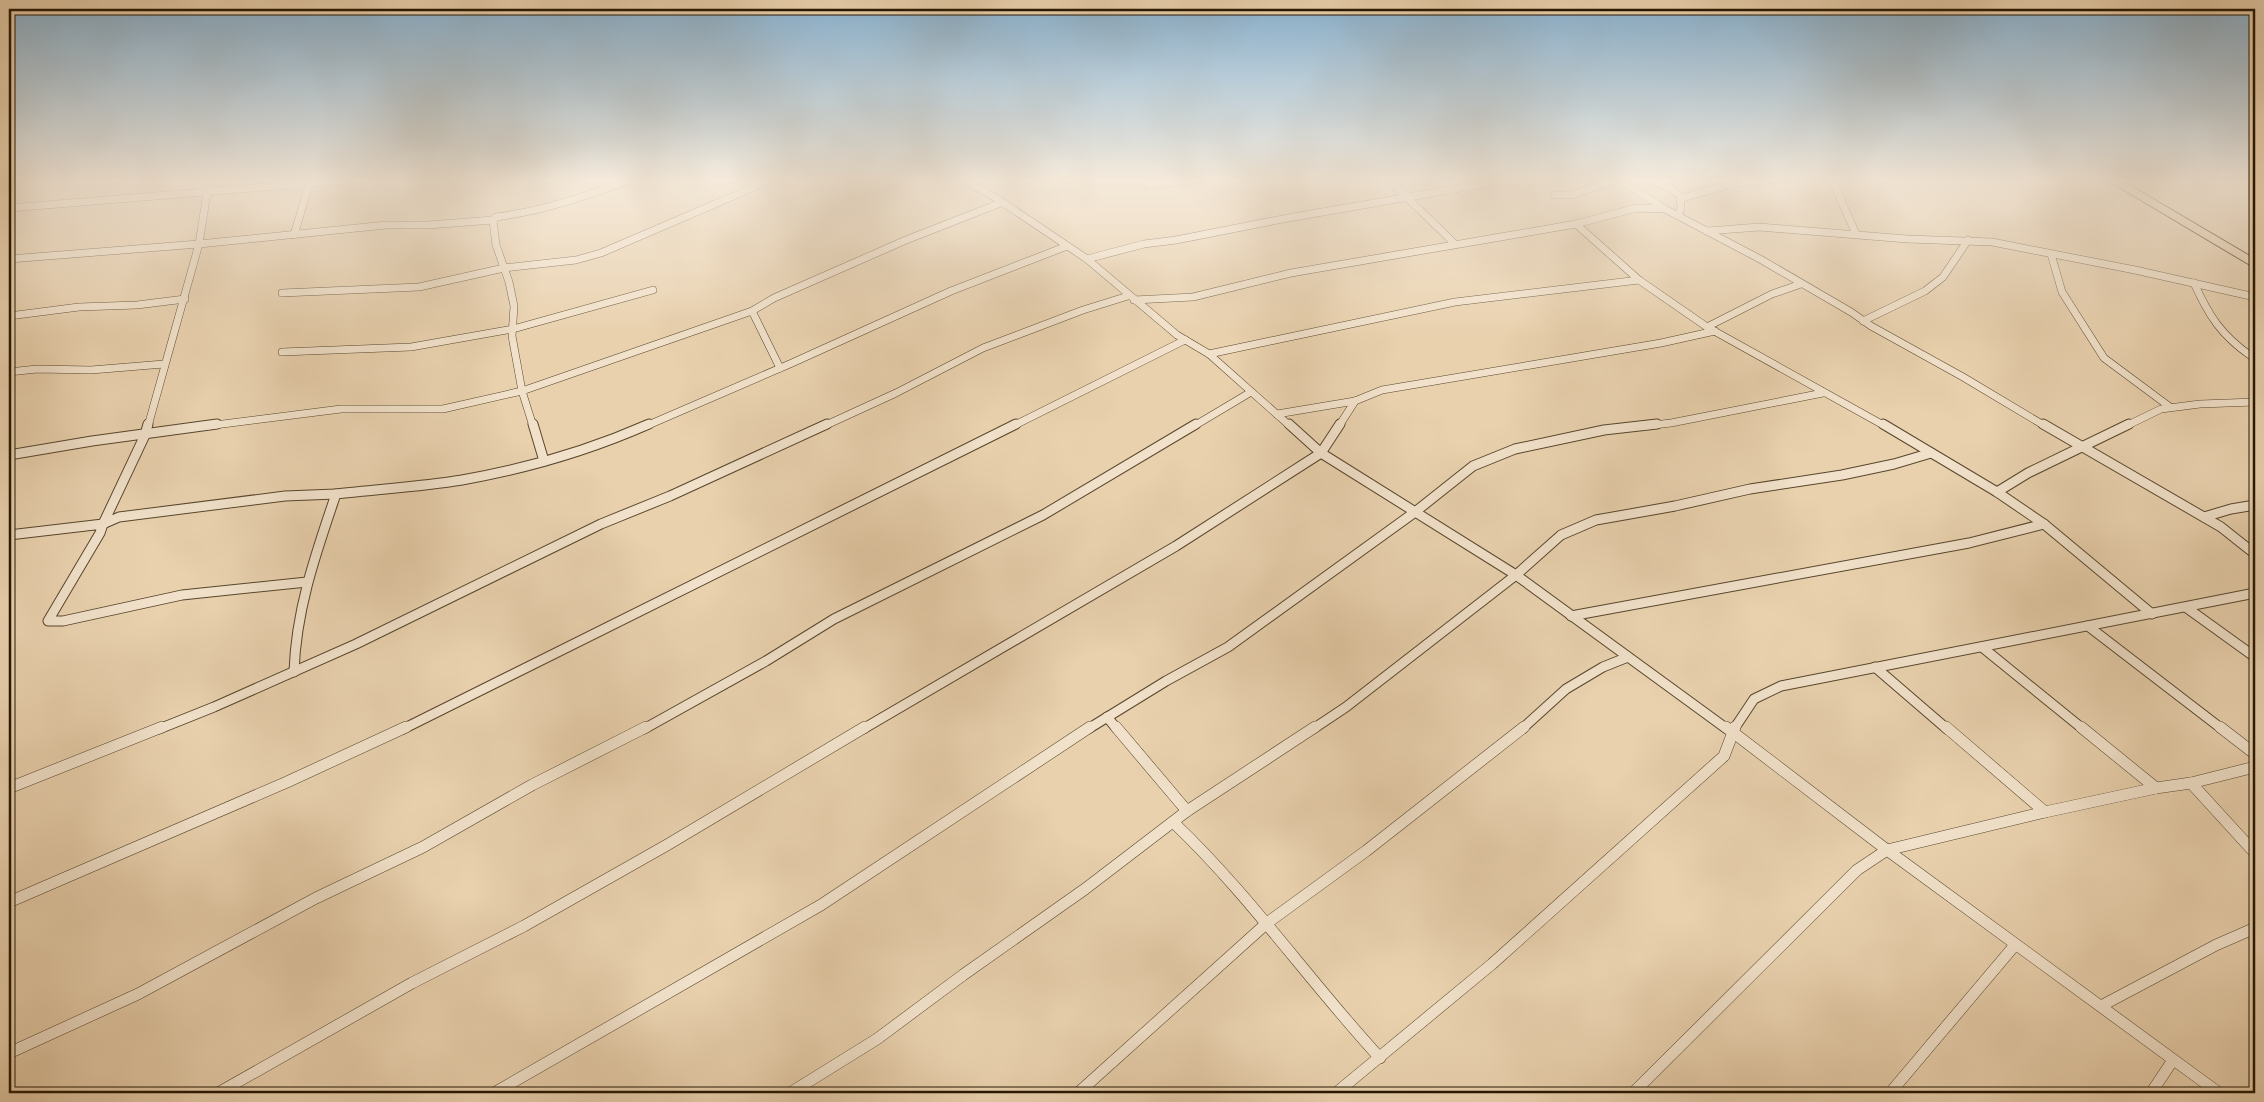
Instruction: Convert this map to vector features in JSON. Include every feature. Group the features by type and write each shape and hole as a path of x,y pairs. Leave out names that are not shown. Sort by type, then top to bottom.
{"highway":[{"path":"2200,231 2255,264"},
{"path":"2216,231 2255,254"}],"street":[{"path":"201,231 185,299 164,364 145,435 100,533 48,621 63,621 182,595 307,582"},
{"path":"9,259 327,231"},
{"path":"494,231 496,245 514,306 514,346 522,391 544,461"},
{"path":"282,293 419,287 504,268 576,260 601,253 651,231"},
{"path":"9,455 92,441 341,409 443,409 522,391 752,311 774,298 928,231"},
{"path":"1046,231 1087,259 1131,298 1185,340 1209,354 1321,453 1516,575 1732,732 2015,945 2219,1093"},
{"path":"1087,259 1144,244 1220,231"},
{"path":"1442,231 1454,243"},
{"path":"9,788 214,707 294,672 446,601 600,524 670,496 896,393 984,348 1083,310 1131,298 1193,297 1291,272 1528,231"},
{"path":"1584,231 1639,280 1711,329 1823,393 1902,434 1968,476 1998,492 2044,524 2152,614"},
{"path":"1707,231 1760,259 2082,448 2221,527 2255,554"},
{"path":"1814,231 1907,239 1992,242 2255,297"},
{"path":"1864,320 1925,291 1943,277 1968,240"},
{"path":"9,536 103,524 118,517 285,496 336,494 462,480 544,461 622,436 951,291 1067,246"},
{"path":"2051,254 2062,292 2104,358 2170,408"},
{"path":"1209,354 1454,302 1639,280"},
{"path":"2194,283 2209,318 2229,341 2251,356"},
{"path":"1277,414 1355,401 1382,390 1661,343 1711,329 1772,294 1801,284"},
{"path":"282,352 411,347 513,329 653,290"},
{"path":"9,316 79,307 137,305 185,299"},
{"path":"752,311 780,368"},
{"path":"9,902 288,782 431,716 1185,340"},
{"path":"9,372 37,369 91,370 164,364"},
{"path":"9,1053 138,994 316,898 423,846 532,785 618,744 766,661 834,619 1043,515 1251,392"},
{"path":"494,1093 821,905 1107,717 1166,681 1228,647 1415,512 1473,466 1515,449 1604,430 1671,423 1823,393"},
{"path":"218,1093 412,984 524,926 667,845 1006,644 1176,546 1321,453 1355,401"},
{"path":"1998,492 2028,473 2137,420 2170,408 2200,404 2255,402"},
{"path":"790,1093 877,1039 963,975 1086,890 1187,811 1346,708 1516,575 1561,535 1596,520 1675,506 1750,489 1842,475 1931,453"},
{"path":"294,672 294,652 307,582 336,494"},
{"path":"2204,517 2255,504"},
{"path":"1571,616 1969,543 2044,524"},
{"path":"1336,1093 1492,964 1724,756 1732,732 1754,699 1781,686 2187,608 2255,593"},
{"path":"2187,608 2255,656"},
{"path":"2088,626 2255,754"},
{"path":"1982,647 2156,788"},
{"path":"1078,1093 1267,923 1366,851 1510,740 1566,689 1603,667 1628,657"},
{"path":"1875,667 2045,812"},
{"path":"1107,717 1187,811"},
{"path":"1633,1093 1858,870 1887,850 2045,812 2156,788 2191,783 2255,767"},
{"path":"2191,783 2255,853"},
{"path":"1173,822 1202,848 1267,923 1318,988 1380,1058"},
{"path":"2101,1006 2216,945 2255,928"},
{"path":"1890,1093 2015,945"},
{"path":"2151,1093 2173,1060"}]}
